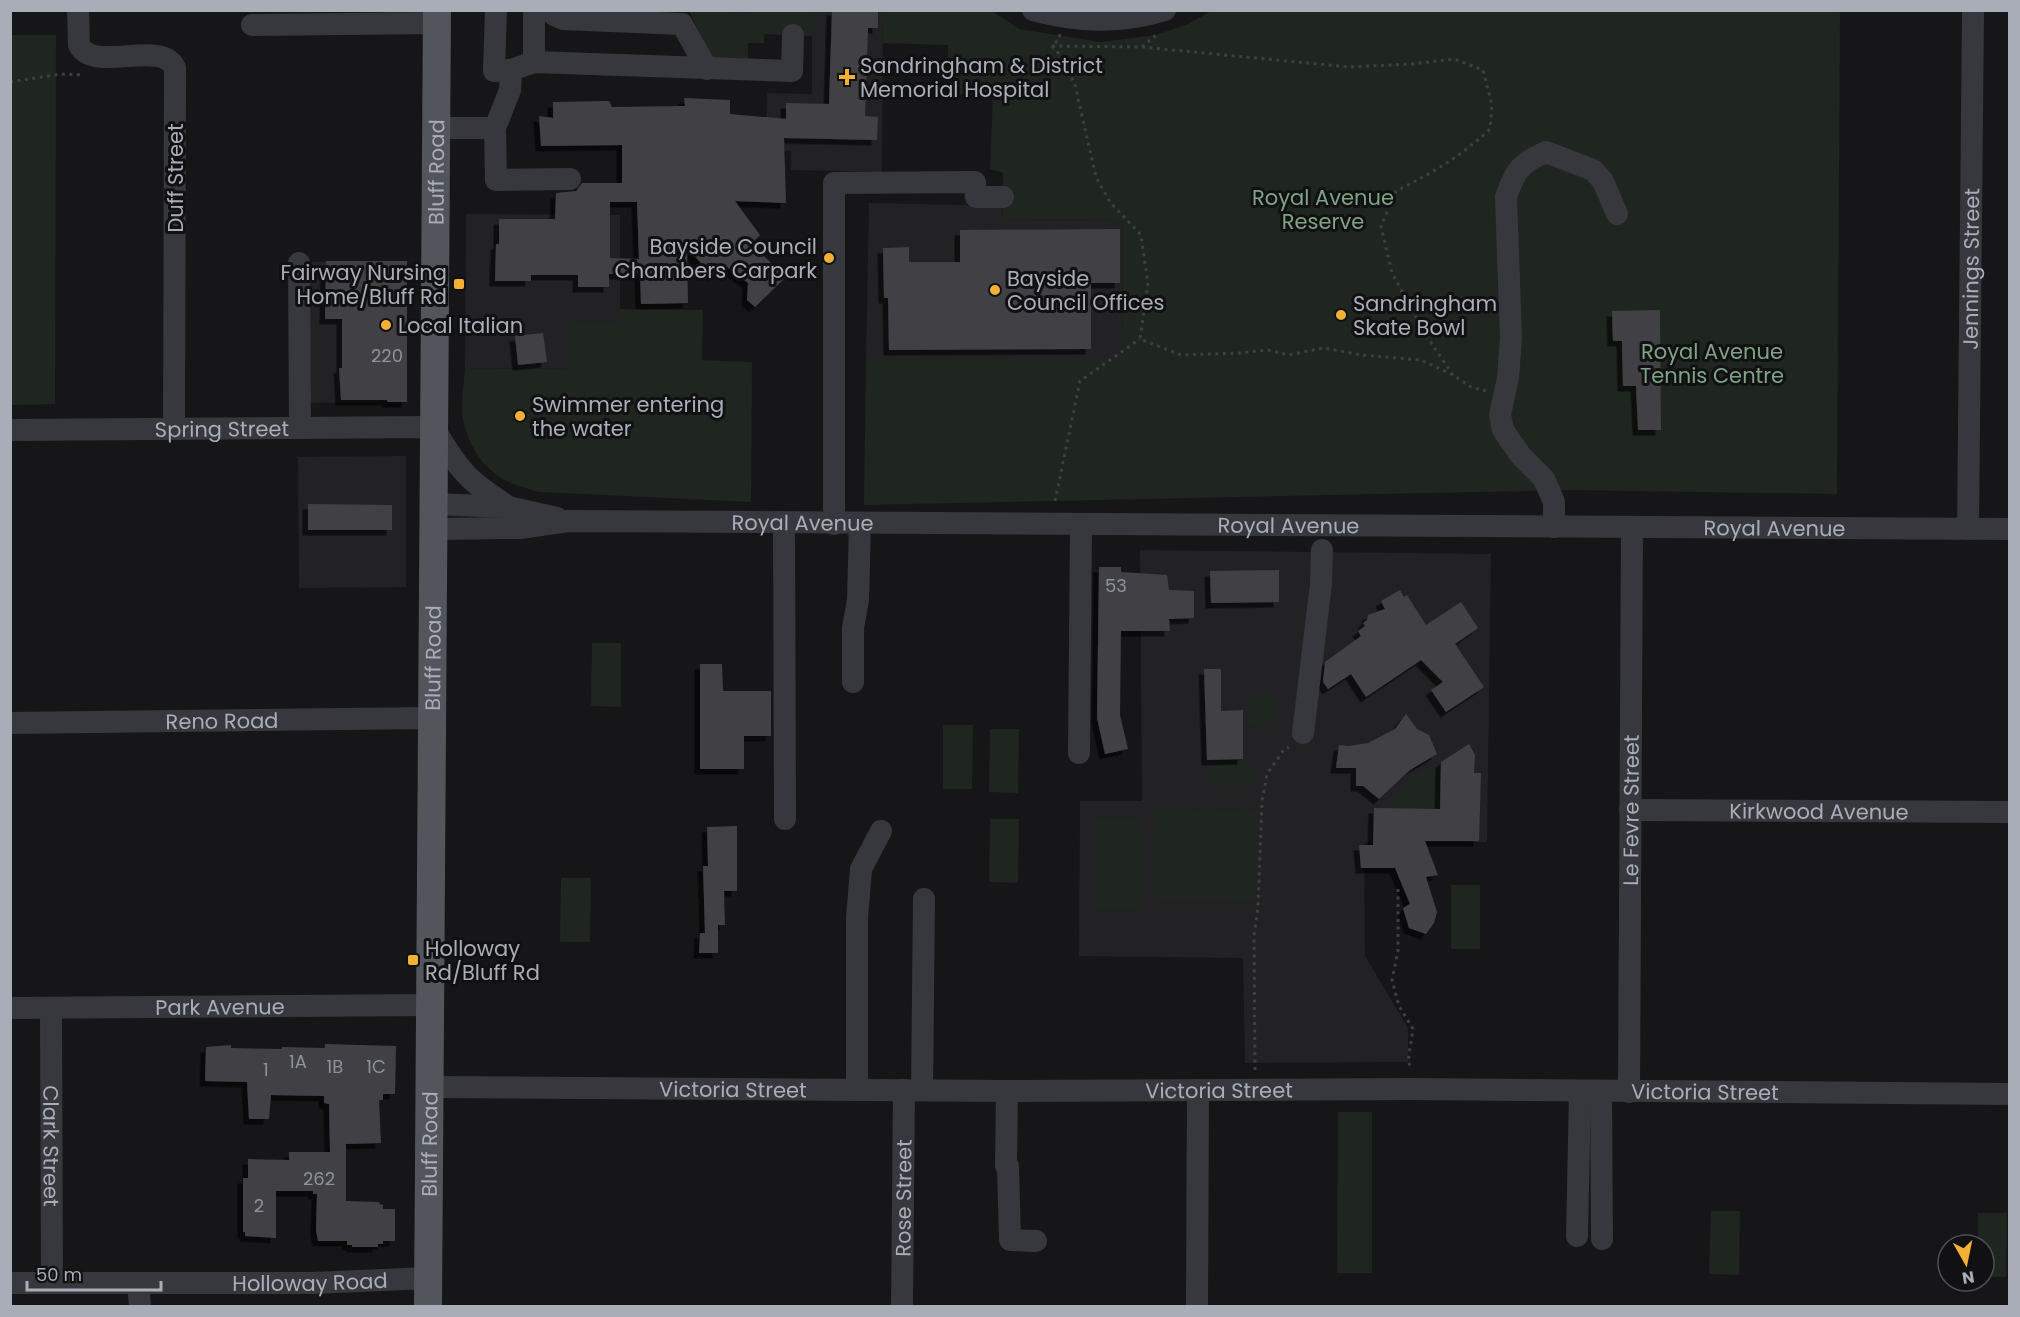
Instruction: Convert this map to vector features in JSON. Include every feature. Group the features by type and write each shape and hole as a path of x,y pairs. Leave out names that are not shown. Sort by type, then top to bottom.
{"main road":[{"name":"Bluff Road","path":"428,1306 437,17"}],"street":[{"name":"Duff Street","path":"78,10 81,50 100,56 159,56 168,58 176,68 174,429"},
{"path":"496,10 494,71 511,70 534,62 792,71 793,35"},
{"path":"534,10 534,62"},
{"path":"550,10 554,15 563,19 682,24 707,69"},
{"path":"1033,10 1065,19 1106,21 1165,10"},
{"name":"Jennings Street","path":"1968,529 1973,10"},
{"path":"252,25 437,17"},
{"path":"511,70 510,90 495,128 496,180 570,179"},
{"path":"436,128 495,128"},
{"path":"1554,527 1554,502 1544,479 1521,456 1503,430 1500,415 1508,378 1511,338 1506,197 1513,176 1526,161 1546,152 1593,170 1603,181 1617,214"},
{"path":"834,524 834,183 975,182 976,197 1003,197"},
{"path":"299,263 300,428"},
{"name":"Spring Street","path":"10,430 434,427"},
{"path":"434,427 452,458 462,470 508,507"},
{"name":"Royal Avenue","path":"434,517 508,507 568,521"},
{"name":"Royal Avenue","path":"434,517 520,528 568,521 2010,530"},
{"path":"784,524 785,819"},
{"path":"853,682 853,628 858,600 860,524"},
{"path":"1079,753 1081,525"},
{"name":"Le Fevre Street","path":"1629,1092 1632,527"},
{"path":"1303,733 1320,594 1322,550"},
{"name":"Reno Road","path":"10,723 432,718"},
{"name":"Kirkwood Avenue","path":"1630,810 2010,812"},
{"path":"857,1089 857,918 861,869 881,831"},
{"name":"Rose Street","path":"902,1306 924,899"},
{"name":"Park Avenue","path":"10,1008 430,1005"},
{"name":"Clark Street","path":"51,1008 52,1283"},
{"name":"Victoria Street","path":"430,1087 1007,1091 1411,1089 2010,1094"},
{"path":"1007,1091 1006,1166 1008,1166 1010,1240 1036,1241"},
{"path":"1197,1306 1198,1091"},
{"path":"1577,1236 1591,1092"},
{"path":"1591,1092 1602,1239"},
{"name":"Holloway Road","path":"10,1284 313,1282 428,1278"},
{"path":"140,1306 145,1283"},
{"path":"145,1283 150,1306"}],"path":[{"path":"1052,46 1059,39 1065,19"},
{"path":"1052,46 1062,57 1075,85 1096,177 1110,202 1141,235 1148,283 1140,339 1080,381 1055,501"},
{"path":"1052,46 1142,47 1349,67 1454,59 1483,70 1492,105 1490,129 1473,145 1439,170 1396,191 1382,226 1392,273 1425,334 1453,375"},
{"path":"10,82 61,74 88,75"},
{"path":"1140,339 1181,355 1268,350 1288,355 1324,348 1361,355 1421,360 1472,387 1505,397"},
{"path":"1255,1091 1254,935 1258,908 1262,801 1267,774 1283,751 1301,738 1303,733"},
{"path":"1398,890 1398,951 1392,980 1399,1006 1413,1029 1408,1062 1412,1067 1411,1089"}],"shaded area":[{"name":"Sandringham & District Memorial Hospital","path":"689,11 883,11 882,172 791,170 791,151 766,150 767,93 812,94 812,36 764,34 764,43 748,43 748,61"},
{"name":"Bayside Council Offices","path":"869,203 1002,206 1003,219 1123,220 1122,361 866,359"},
{"path":"466,214 620,215 620,324 568,369 465,368"},
{"path":"407,261 407,402 293,403 293,262"},
{"path":"406,456 406,587 299,588 298,457"},
{"path":"1140,550 1491,554 1487,842 1364,843 1365,956 1408,1028 1408,1062 1245,1063 1243,958 1079,956 1080,801 1142,801"}],"green space":[{"name":"Royal Avenue Reserve","path":"1213,10 1840,11 1837,494 1570,490 864,505 866,359 1122,360 1123,220 1003,219 1003,173 990,169 993,95 947,94 948,45 883,43 883,11 992,11 1019,29 1100,42 1156,35 1188,24"},
{"path":"689,11 727,11 741,23 753,11 813,11 812,36 764,34 764,43 748,43 748,61 712,60"},
{"path":"11,35 56,35 55,404 11,405"},
{"path":"618,309 703,310 702,360 752,362 751,502 540,492 504,479 480,459 470,442 464,424 462,396 465,368 568,369 569,323 619,324"},
{"path":"592,643 621,643 621,707 591,706"},
{"path":"1272,694 1278,716 1271,726 1257,729 1248,722 1244,697"},
{"path":"943,725 973,725 972,789 943,789"},
{"path":"990,729 1019,729 1018,793 989,792"},
{"path":"1251,759 1253,786 1211,786 1207,760"},
{"path":"1437,763 1440,770 1439,809 1396,807 1394,794 1416,775"},
{"path":"1155,809 1258,810 1257,900 1152,899"},
{"path":"990,819 1019,819 1018,883 989,882"},
{"path":"1097,819 1140,820 1141,910 1097,909"},
{"path":"561,878 591,878 590,942 560,942"},
{"path":"1451,885 1480,885 1480,949 1451,949"},
{"path":"1338,1112 1372,1112 1372,1273 1337,1273"},
{"path":"1711,1211 1740,1211 1739,1275 1709,1274"},
{"path":"1978,1213 2007,1213 2006,1277 1996,1277 1996,1233 1978,1233"}],"building":[{"path":"832,10 878,10 878,28 868,28 865,116 878,117 877,140 784,138 786,203 735,201 760,235 751,244 786,277 755,307 747,300 748,283 727,267 713,276 687,248 688,303 641,304 640,274 609,274 609,287 578,287 578,275 531,275 531,281 495,281 499,219 555,219 556,193 576,191 582,183 622,183 622,145 541,146 539,116 553,118 553,102 609,101 612,107 685,106 684,98 730,100 730,114 786,119 786,103 829,104","holes":["610,202 637,202 639,259 610,258"]},
{"name":"Bayside Council Offices","path":"1120,229 1120,283 1091,283 1091,349 889,350 888,298 884,298 883,248 909,247 909,262 960,262 960,230"},
{"path":"326,261 407,261 407,402 341,400 339,368 342,368 342,319 325,319"},
{"path":"1660,310 1661,430 1638,430 1636,386 1623,386 1622,341 1613,341 1612,311"},
{"path":"543,333 547,362 518,365 515,336"},
{"path":"308,504 392,505 392,530 308,530"},
{"path":"1099,567 1121,567 1121,572 1167,575 1169,590 1194,591 1194,618 1169,619 1170,631 1121,631 1120,715 1128,749 1105,754 1097,718"},
{"path":"1279,570 1279,602 1211,603 1210,571"},
{"path":"1400,590 1404,597 1407,595 1426,625 1461,602 1478,628 1455,644 1484,687 1446,712 1431,690 1443,682 1421,660 1366,697 1351,674 1328,689 1323,682 1325,662 1361,636 1358,631 1365,626 1363,623 1367,620 1368,615 1385,609 1381,601"},
{"path":"700,664 722,664 723,691 771,691 771,736 744,736 744,769 700,769"},
{"path":"1204,669 1221,669 1221,711 1243,710 1243,759 1207,760"},
{"path":"1406,714 1417,729 1429,735 1437,754 1410,770 1379,799 1363,786 1356,786 1356,768 1336,768 1339,745 1368,743 1395,729"},
{"path":"1469,744 1475,755 1474,773 1481,773 1479,841 1425,841 1438,875 1426,877 1437,912 1434,923 1426,934 1409,928 1403,908 1410,904 1395,868 1361,868 1359,845 1373,845 1374,808 1440,809 1441,762"},
{"path":"737,826 737,891 724,891 725,925 718,925 718,953 699,953 700,933 705,933 703,866 708,866 707,827"},
{"path":"325,1044 396,1046 395,1094 383,1094 383,1100 379,1100 381,1143 346,1144 346,1201 379,1202 383,1205 383,1209 395,1209 395,1241 383,1241 383,1244 378,1244 378,1247 352,1247 352,1245 347,1245 347,1241 318,1241 317,1194 313,1194 313,1191 276,1191 276,1238 245,1236 243,1232 243,1178 248,1178 248,1159 289,1160 289,1152 330,1152 329,1104 324,1103 324,1096 271,1095 269,1119 249,1119 247,1082 205,1081 206,1047 231,1045 231,1048 325,1048"}],"place":[{"name":"Sandringham & District Memorial Hospital","path":"847,77"},
{"name":"Bayside Council Chambers Carpark","path":"829,258"},
{"name":"Fairway Nursing Home/Bluff Rd","path":"459,284"},
{"name":"Bayside Council Offices","path":"995,290"},
{"name":"Sandringham Skate Bowl","path":"1341,315"},
{"name":"Local Italian","path":"386,325"},
{"name":"Swimmer entering the water","path":"520,416"},
{"name":"Holloway Rd/Bluff Rd","path":"413,960"}],"park label":[{"name":"Royal Avenue Tennis Centre","path":"1712,363"}]}
